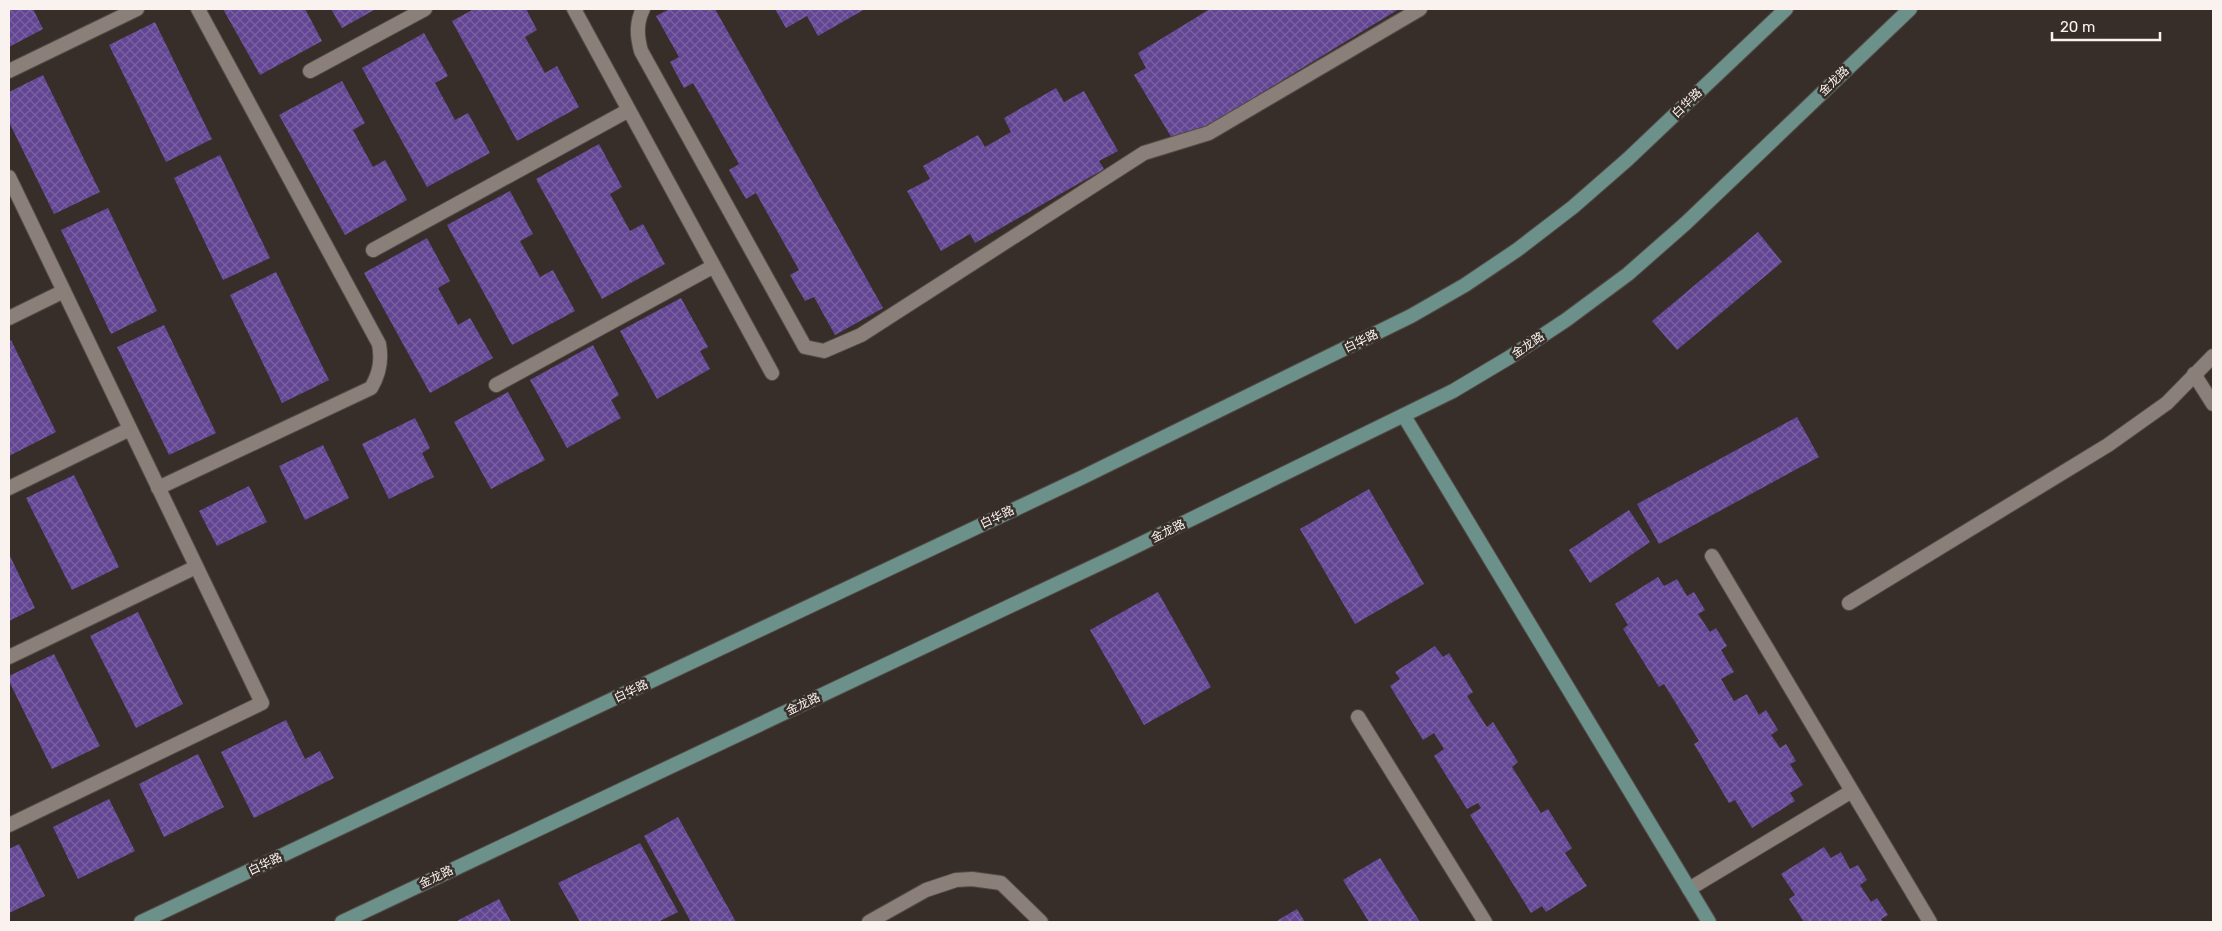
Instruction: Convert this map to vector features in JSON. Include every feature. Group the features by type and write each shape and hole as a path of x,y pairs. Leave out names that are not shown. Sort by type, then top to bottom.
{"main road":[{"name":"白华路","path":"141,922 1083,477 1411,316 1465,285 1517,250 1573,207 1628,159 1786,9"},
{"name":"金龙路","path":"342,922 1120,554 1453,391 1510,357 1566,320 1628,274 1686,223 1910,9"},
{"path":"1404,416 1709,922"}],"street":[{"path":"9,70 137,9"},
{"path":"158,488 371,388 380,366 379,344 198,9"},
{"path":"310,71 425,9"},
{"path":"574,9 772,373"},
{"path":"643,9 638,24 641,52 805,347 824,351 860,335 1144,153 1209,133 1420,9"},
{"path":"373,250 629,110"},
{"path":"9,177 262,702 9,825"},
{"path":"496,384 714,266"},
{"path":"9,318 64,291"},
{"path":"1849,603 2108,445 2166,403 2213,356"},
{"path":"2194,374 2213,404"},
{"path":"9,488 130,429"},
{"path":"1712,556 1930,922"},
{"path":"9,658 196,567"},
{"path":"1358,717 1485,922"},
{"path":"1689,889 1852,791"},
{"path":"869,922 926,890 956,880 972,879 1001,883 1041,922"}],"building":[{"path":"9,9 33,9 43,29 9,47"},
{"path":"223,9 305,9 322,41 260,75"},
{"path":"331,9 376,9 342,28"},
{"path":"474,9 526,9 537,30 525,37 545,73 557,66 579,107 517,141 452,21"},
{"path":"670,9 715,9 883,308 835,335 814,297 805,301 790,275 799,270 756,193 746,199 729,170 739,164 693,83 684,88 670,62 679,57 656,16"},
{"path":"775,9 865,9 818,36 807,16 786,28"},
{"path":"1210,9 1399,9 1176,145 1134,75 1146,68 1138,53"},
{"path":"155,22 212,139 166,162 109,45"},
{"path":"424,33 448,76 435,83 455,120 468,113 490,153 427,187 362,68"},
{"path":"43,75 100,192 54,214 9,122 9,92"},
{"path":"342,81 365,123 353,130 373,167 385,160 407,200 345,235 279,115"},
{"path":"1056,88 1064,102 1084,91 1118,151 1099,161 1104,169 975,243 970,234 941,251 907,191 930,179 923,166 978,135 985,147 1011,132 1004,118"},
{"path":"599,144 622,187 610,194 630,231 643,224 665,264 602,299 536,179"},
{"path":"220,155 270,258 223,280 174,178"},
{"path":"510,191 533,234 520,241 540,277 553,270 575,311 512,345 447,225"},
{"path":"108,208 157,311 111,334 61,230"},
{"path":"1758,232 1782,262 1677,350 1652,321"},
{"path":"427,238 450,281 438,288 458,325 470,318 493,358 430,393 364,273"},
{"path":"276,272 329,380 282,403 230,295"},
{"path":"681,298 708,347 700,351 710,369 657,399 620,331"},
{"path":"164,325 216,433 169,455 117,347"},
{"path":"11,340 56,432 9,456 9,342"},
{"path":"593,345 619,395 611,400 621,418 567,448 530,380"},
{"path":"508,392 545,460 491,489 454,422"},
{"path":"1797,417 1819,457 1659,544 1637,504"},
{"path":"415,418 430,448 422,453 434,477 389,499 362,444"},
{"path":"323,445 349,498 305,520 279,466"},
{"path":"74,475 119,567 72,590 26,498"},
{"path":"249,486 267,522 217,546 199,511"},
{"path":"1369,489 1424,584 1355,624 1300,529"},
{"path":"1629,510 1650,542 1590,583 1569,550"},
{"path":"9,554 35,608 9,621"},
{"path":"1658,577 1664,586 1677,579 1687,596 1694,592 1705,610 1698,614 1710,632 1716,628 1727,646 1721,650 1734,672 1721,679 1734,701 1747,694 1759,715 1766,710 1778,730 1771,735 1780,748 1786,744 1796,761 1790,764 1803,785 1790,793 1795,801 1752,828 1735,800 1729,803 1694,744 1699,741 1664,684 1659,687 1623,629 1628,625 1615,604"},
{"path":"1158,592 1211,687 1144,725 1090,630"},
{"path":"138,612 183,704 136,728 90,636"},
{"path":"1435,646 1443,657 1449,653 1473,692 1467,696 1487,727 1493,722 1518,762 1512,767 1541,813 1548,809 1572,848 1565,853 1587,886 1546,912 1542,906 1531,913 1470,815 1481,808 1478,803 1467,809 1434,756 1444,749 1434,733 1423,740 1390,686 1400,679 1395,672"},
{"path":"54,654 100,746 52,769 9,681 9,676"},
{"path":"286,720 305,759 320,751 334,778 254,818 221,752"},
{"path":"198,754 224,807 164,837 139,784"},
{"path":"109,799 135,851 78,879 53,827"},
{"path":"678,817 736,922 691,922 644,836"},
{"path":"640,843 678,912 658,922 580,922 558,883"},
{"path":"19,844 45,896 9,913 9,849"},
{"path":"1824,847 1831,858 1841,852 1850,869 1858,865 1867,880 1860,885 1871,902 1877,898 1888,915 1881,919 1883,922 1804,922 1789,899 1795,895 1781,874"},
{"path":"1380,858 1420,922 1369,922 1343,880"},
{"path":"499,899 511,922 455,922"},
{"path":"1297,909 1305,922 1275,922"}]}
